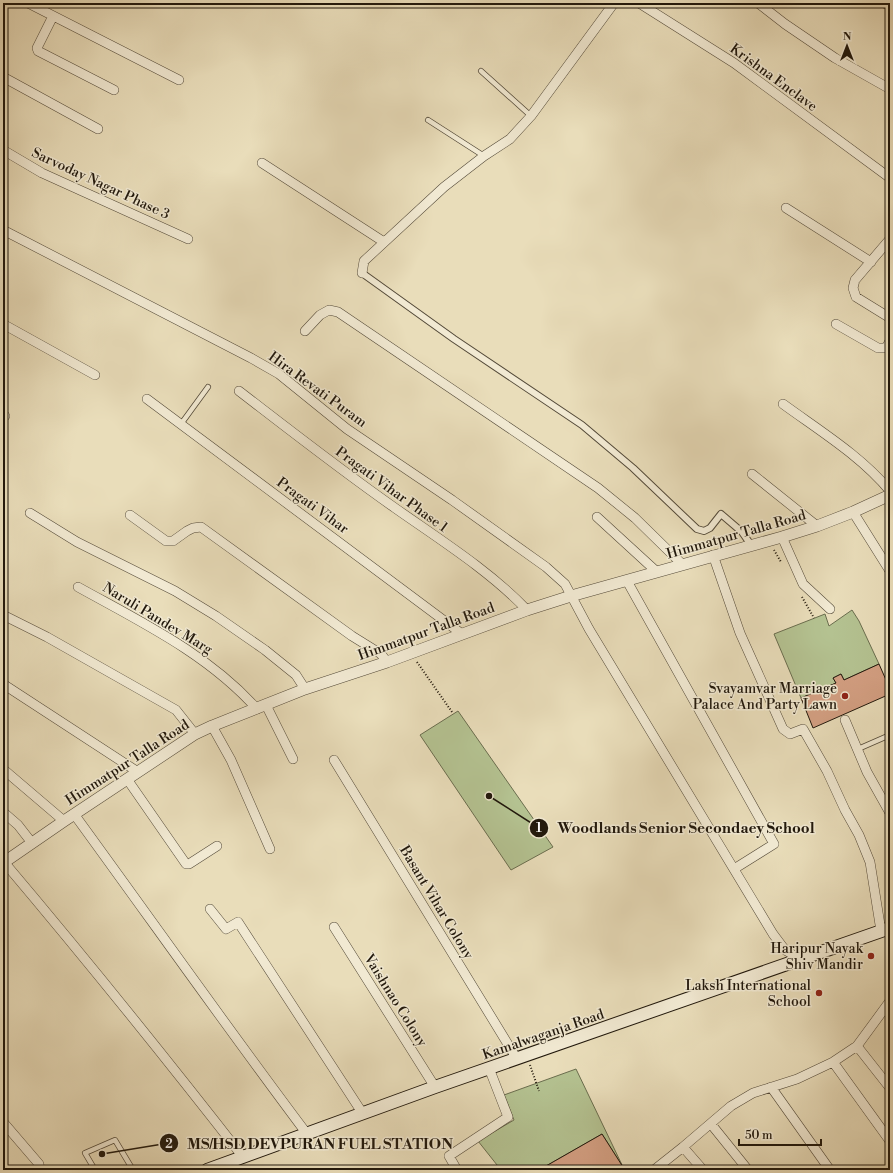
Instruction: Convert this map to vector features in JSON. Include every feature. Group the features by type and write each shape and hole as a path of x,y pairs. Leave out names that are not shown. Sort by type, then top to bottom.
{"main road":[{"name":"Kamalwaganja Road","path":"207,1170 435,1087 522,1058 888,928"}],"street":[{"path":"28,3 179,80"},
{"path":"614,3 531,116 510,139 484,156 444,187 364,261 362,273 454,340 582,425 633,468 697,529 704,531 710,528 721,514 742,532 751,545"},
{"name":"Krishna Enclave","path":"639,3 734,63 890,178"},
{"path":"758,3 785,24 835,58 890,89"},
{"path":"884,3 890,6"},
{"path":"53,16 37,48 38,51 114,90"},
{"path":"3,77 98,129"},
{"name":"Sarvoday Nagar Phase 3","path":"3,150 42,173 188,239"},
{"path":"262,164 384,242"},
{"path":"786,208 871,262"},
{"name":"Hira Revati Puram","path":"3,230 251,358 279,374 348,429 452,500 546,567 565,584 589,628 773,934 785,950 800,959"},
{"path":"890,239 855,280 853,288 856,297 890,318"},
{"path":"305,331 320,315 329,310 338,312 598,488 635,518 682,564"},
{"path":"3,324 95,375"},
{"path":"836,324 878,348 886,348 890,341"},
{"name":"Pragati Vihar Phase 1","path":"239,391 327,459 480,569 513,595 527,610"},
{"name":"Pragati Vihar","path":"147,399 462,634"},
{"path":"783,404 856,457 881,480 890,491"},
{"path":"752,474 817,526"},
{"name":"Himmatpur Talla Road","path":"3,863 195,734 212,726 305,689 386,662 527,610 817,526 890,495"},
{"path":"853,512 890,571"},
{"path":"30,513 77,542 175,591 216,616 265,650 296,675 305,689"},
{"path":"130,515 169,541 172,541 193,528 201,527 352,636 381,654 386,662"},
{"path":"597,517 657,572"},
{"path":"782,537 803,584 830,609"},
{"path":"713,555 740,632 783,729 790,734 803,729 827,771 845,810 859,835 870,862 888,928"},
{"path":"627,580 774,844 734,869"},
{"name":"Naruli Pandev Marg","path":"78,587 196,655 262,707 293,759"},
{"path":"3,615 47,637 176,710 195,734"},
{"path":"3,684 138,772"},
{"path":"845,720 867,772 890,813"},
{"path":"212,726 231,760 270,849"},
{"name":"Basant Vihar Colony","path":"334,760 522,1058"},
{"path":"3,769 64,821"},
{"path":"127,779 186,864 189,864 216,846"},
{"path":"3,812 18,825 32,843"},
{"path":"74,814 256,1066 307,1134"},
{"path":"3,863 60,929 159,1049 243,1157"},
{"path":"210,909 226,929 238,922 363,1114"},
{"name":"Vaishnao Colony","path":"334,927 435,1087"},
{"path":"654,1170 684,1147 731,1106 753,1093 797,1079 833,1062 857,1046 890,1001"},
{"path":"857,1046 890,1088"},
{"path":"833,1062 890,1142"},
{"path":"457,1170 449,1156 508,1117 490,1068"},
{"path":"770,1087 830,1170"},
{"path":"3,1122 39,1164 40,1170"},
{"path":"711,1124 748,1170"},
{"path":"684,1147 703,1170"}],"lane":[{"path":"481,71 531,116"},
{"path":"428,120 484,156"},
{"path":"181,424 208,387"},
{"path":"858,749 890,735"},
{"path":"95,1170 85,1153 115,1140 133,1170"}],"path":[{"path":"410,653 452,712"},
{"path":"522,1058 539,1091"}],"green space":[{"path":"852,610 859,621 879,664 844,680 841,674 833,678 836,683 801,698 774,634 825,614 829,626"},
{"path":"458,711 553,847 511,870 420,735"},
{"path":"576,1069 623,1167 602,1134 539,1170 501,1170 478,1141 514,1120 504,1095"}],"building":[{"name":"Svayamvar Marriage Palace And Party Lawn","path":"879,664 890,689 890,694 813,728 801,698 836,683 833,678 841,674 844,680"},
{"path":"602,1134 623,1167 618,1170 539,1170"}],"place":[{"name":"Svayamvar Marriage Palace And Party Lawn","path":"845,696"},
{"name":"Woodlands Senior Secondaey School","path":"489,796"},
{"name":"Haripur Nayak Shiv Mandir","path":"871,956"},
{"name":"Laksh International School","path":"819,993"},
{"name":"MS/HSD DEVPURAN FUEL STATION","path":"102,1154"}]}
